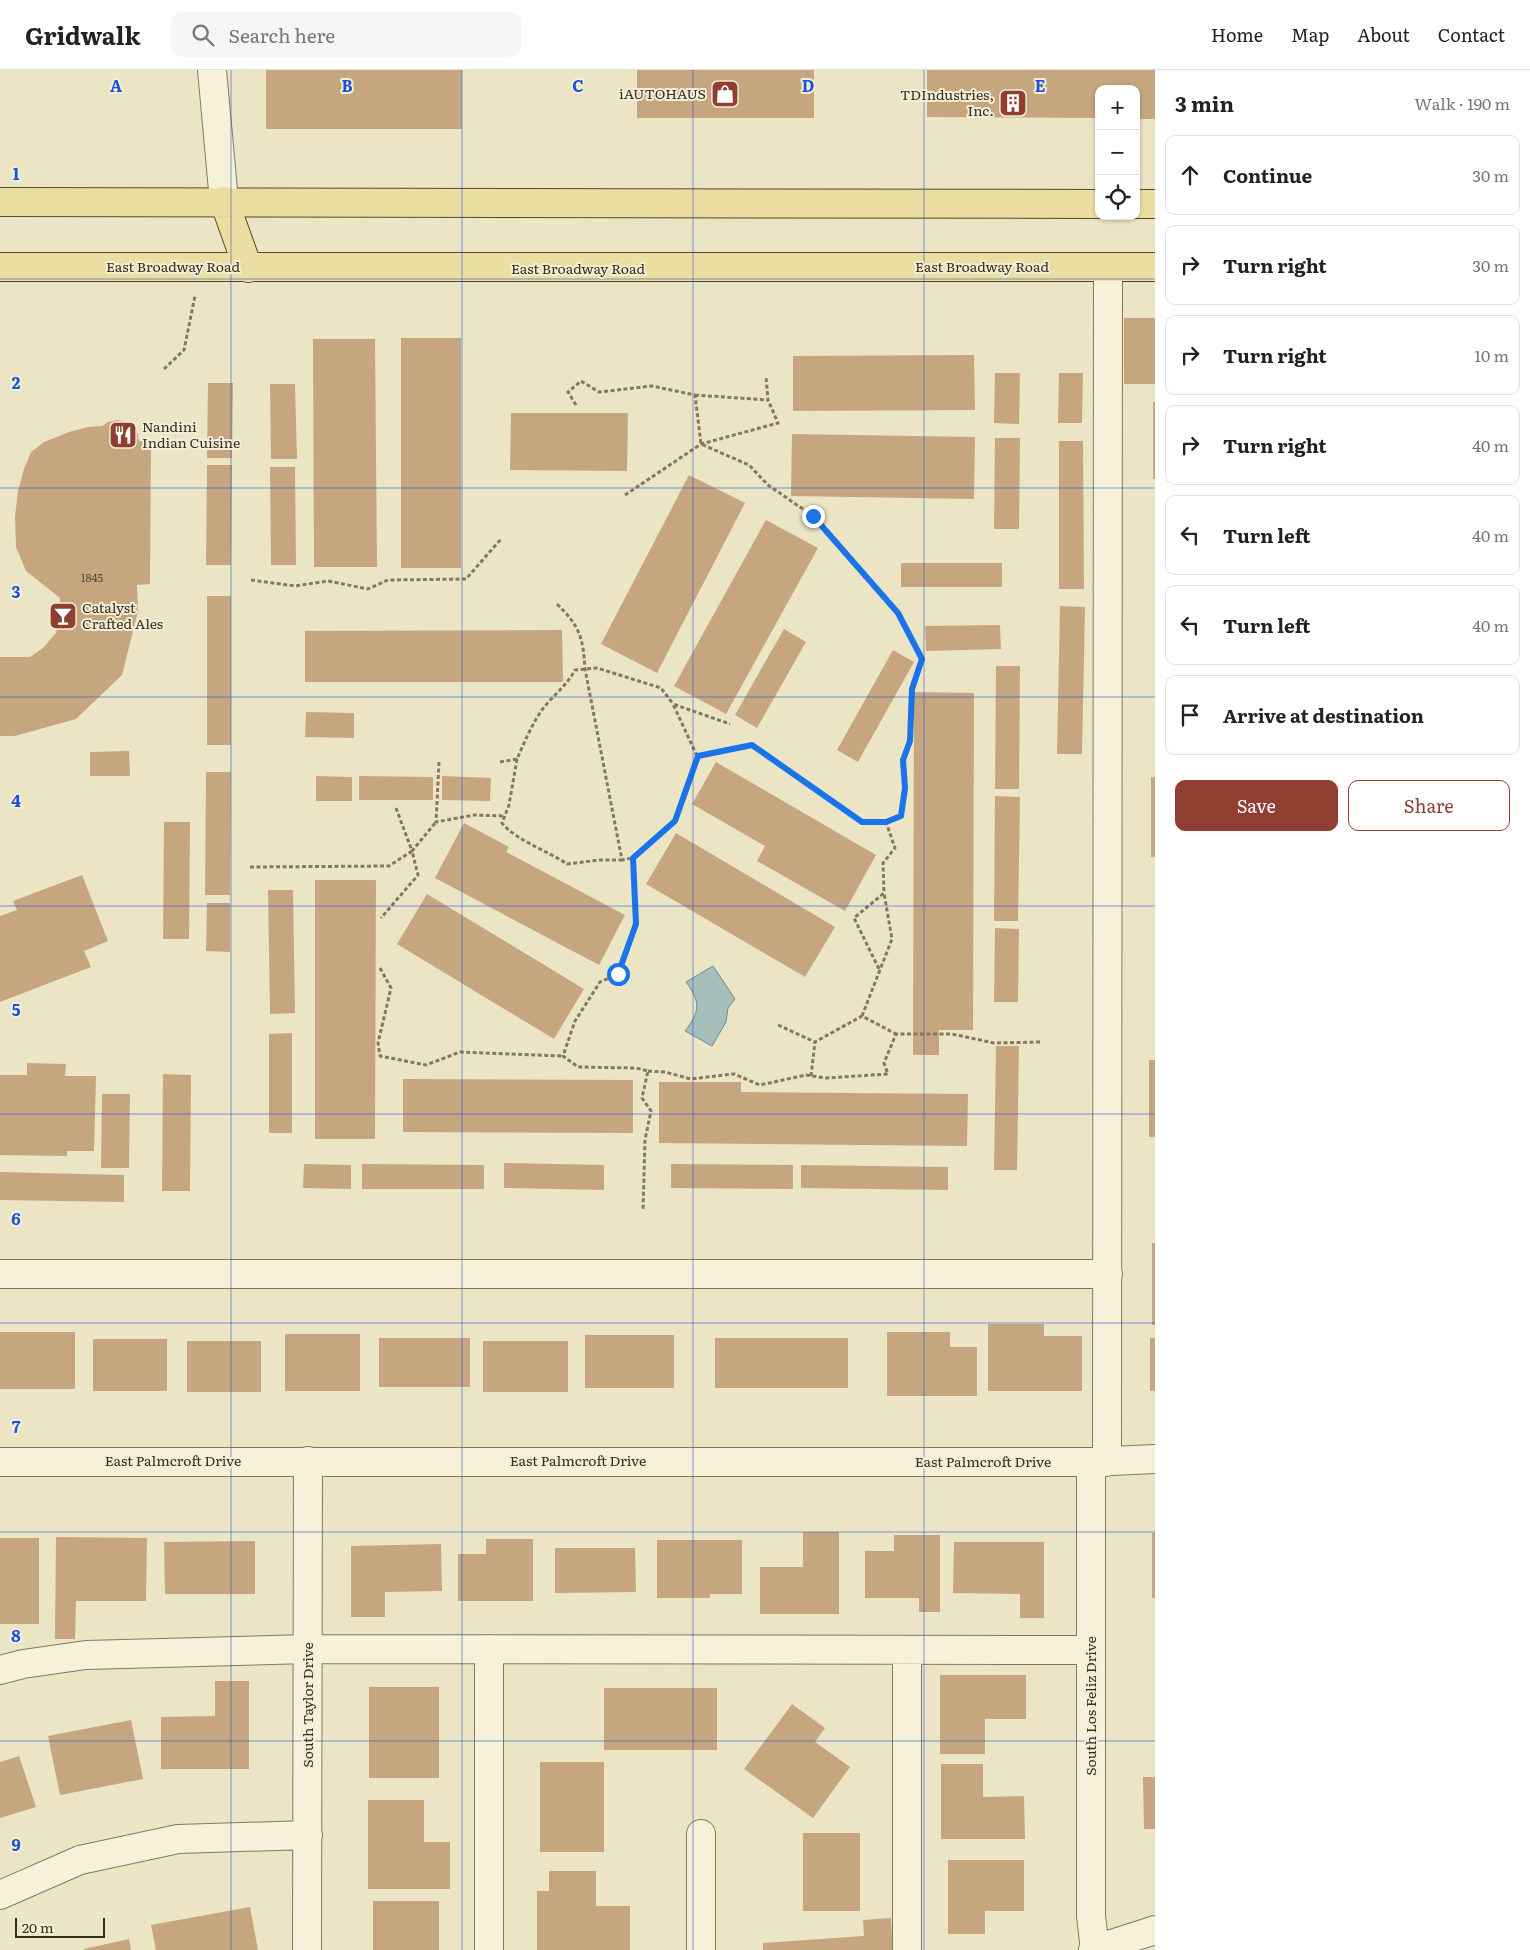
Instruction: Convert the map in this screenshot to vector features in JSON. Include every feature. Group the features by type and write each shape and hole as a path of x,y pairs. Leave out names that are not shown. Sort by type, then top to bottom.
{"main road":[{"path":"224,201 248,268"},
{"path":"0,202 1095,204"},
{"path":"0,221 37,202"},
{"path":"1140,204 1155,204"},
{"name":"East Broadway Road","path":"0,267 1155,267"}],"street":[{"path":"212,70 224,201"},
{"name":"South Los Feliz Drive","path":"1094,1950 1091,1916 1091,1650 1108,1274 1108,267"},
{"path":"0,1274 1108,1274"},
{"name":"East Palmcroft Drive","path":"0,1462 1099,1462 1155,1460"},
{"name":"South Taylor Drive","path":"307,1950 308,1461"},
{"path":"0,1670 23,1664 86,1655 308,1649 1091,1650"},
{"path":"489,1649 489,1950"},
{"path":"907,1650 907,1950"},
{"path":"701,1834 701,1950"},
{"path":"0,1895 80,1860 178,1839 308,1836"},
{"path":"1094,1950 1155,1930"}],"path":[{"path":"164,369 184,350 195,295"},
{"path":"626,496 701,444 778,423 768,400 766,377"},
{"path":"576,405 568,392 581,381 599,392 652,386 695,395 768,400"},
{"path":"695,395 701,444"},
{"path":"698,756 752,745 862,822 886,822 901,816 905,788 903,760 910,741 912,689 922,659 898,613 813,516 768,485 749,464 701,444"},
{"path":"250,580 295,586 328,581 368,589 388,580 466,579 501,539"},
{"path":"557,604 573,619 583,644 585,669 622,860"},
{"path":"597,668 661,688 673,704 698,756 675,821 633,858 567,864 509,832 502,823 509,805 517,759 527,737 545,707 567,685 575,670 597,668"},
{"path":"673,704 730,724"},
{"path":"500,762 517,759"},
{"path":"250,867 389,866 412,851 436,822 439,762"},
{"path":"381,918 418,875 412,851 396,808"},
{"path":"436,822 474,815 505,816"},
{"path":"815,1042 862,1016 892,940 884,893 883,863 895,848 886,822"},
{"path":"563,1056 575,1021 600,982 618,974 636,924 633,858"},
{"path":"880,971 854,918 884,893"},
{"path":"380,968 391,988 378,1043 380,1056 426,1065 460,1052 563,1056 578,1067 636,1068 665,1072 691,1079 734,1074 760,1085 811,1076 826,1078 888,1074 884,1063 896,1034"},
{"path":"862,1016 896,1034 952,1034 994,1043 1040,1042"},
{"path":"778,1025 815,1042"},
{"path":"811,1076 815,1042"},
{"path":"643,1211 645,1140 651,1111 642,1098 648,1071"}],"water":[{"path":"713,966 735,999 728,1008 726,1022 712,1046 685,1031 694,1018 697,1007 694,995 686,982"}],"building":[{"path":"266,70 462,70 462,129 266,129"},
{"name":"iAUTOHAUS","path":"637,70 814,70 814,118 637,118"},
{"name":"TDIndustries, Inc.","path":"927,70 1155,70 1155,119 1140,119 1140,85 1095,85 1095,118 927,117"},
{"path":"1124,318 1155,318 1155,384 1124,384"},
{"path":"401,338 461,338 461,568 401,568"},
{"path":"313,339 375,339 377,567 314,567"},
{"path":"974,355 975,410 793,411 793,356"},
{"path":"995,373 1020,373 1019,424 994,423"},
{"path":"1059,373 1083,373 1082,423 1058,423"},
{"path":"208,383 233,383 232,458 207,458"},
{"path":"270,384 295,384 297,459 271,459"},
{"path":"1153,402 1155,402 1155,479 1153,479"},
{"path":"511,413 628,413 627,471 510,470"},
{"path":"118,420 127,422 137,431 139,441 151,441 150,584 137,585 138,611 122,675 76,719 15,736 0,736 0,657 30,657 43,648 56,633 59,619 60,598 26,571 16,547 15,517 18,491 24,469 31,452 44,442 69,432 88,427 102,426 108,422"},
{"path":"792,434 975,437 974,499 791,496"},
{"path":"995,438 1020,438 1019,529 994,529"},
{"path":"1059,441 1083,441 1084,589 1059,589"},
{"path":"207,465 232,465 231,565 206,565"},
{"path":"270,467 295,467 296,565 271,565"},
{"path":"689,475 745,503 657,673 601,644"},
{"path":"766,520 818,548 726,714 674,686"},
{"path":"901,563 1002,563 1002,587 901,587"},
{"path":"207,596 231,596 231,745 207,745"},
{"path":"1060,606 1085,607 1082,754 1057,754"},
{"path":"1000,625 1001,649 926,651 925,626"},
{"path":"784,629 806,642 757,728 735,715"},
{"path":"562,630 563,682 305,682 305,631"},
{"path":"893,650 914,662 858,762 837,750"},
{"path":"996,666 1020,666 1019,789 995,789"},
{"path":"914,692 974,693 973,1030 939,1030 939,1055 913,1055"},
{"path":"306,712 354,713 354,738 305,737"},
{"path":"129,751 130,776 90,776 90,752"},
{"path":"716,762 876,855 845,911 757,861 765,846 692,804"},
{"path":"206,772 231,772 230,895 205,895"},
{"path":"316,776 352,777 352,801 316,801"},
{"path":"359,776 433,777 433,800 359,800"},
{"path":"442,776 491,778 490,801 442,800"},
{"path":"1151,777 1155,777 1155,857 1151,857"},
{"path":"995,796 1020,797 1018,921 994,921"},
{"path":"164,822 190,822 189,939 163,939"},
{"path":"464,823 509,847 506,852 625,915 599,965 435,878"},
{"path":"676,833 835,927 805,977 646,884"},
{"path":"82,875 108,941 84,951 91,967 0,1002 0,916 17,910 13,901"},
{"path":"315,880 376,880 375,1139 315,1139"},
{"path":"268,890 293,890 295,1013 270,1014"},
{"path":"427,894 584,989 554,1039 397,944"},
{"path":"207,903 230,903 230,952 206,951"},
{"path":"995,928 1019,929 1018,1002 994,1002"},
{"path":"292,1033 292,1133 269,1133 269,1034"},
{"path":"996,1046 1019,1046 1017,1170 994,1170"},
{"path":"1149,1060 1155,1060 1155,1137 1149,1137"},
{"path":"27,1063 66,1064 65,1076 96,1076 94,1151 67,1151 67,1156 0,1155 0,1075 27,1075"},
{"path":"163,1074 191,1075 190,1191 162,1191"},
{"path":"403,1079 633,1080 633,1133 403,1132"},
{"path":"659,1082 741,1082 741,1092 968,1094 967,1146 659,1143"},
{"path":"102,1094 130,1094 129,1168 101,1168"},
{"path":"504,1163 604,1165 604,1190 504,1188"},
{"path":"304,1164 351,1165 351,1189 303,1188"},
{"path":"362,1164 484,1165 484,1189 362,1189"},
{"path":"671,1164 793,1165 793,1189 671,1188"},
{"path":"801,1165 948,1167 948,1190 801,1188"},
{"path":"0,1172 124,1175 124,1202 0,1200"},
{"path":"1152,1243 1155,1243 1155,1325 1152,1325"},
{"path":"988,1324 1044,1324 1044,1336 1082,1336 1082,1391 988,1391"},
{"path":"0,1332 75,1332 75,1389 0,1389"},
{"path":"887,1332 950,1332 950,1347 977,1347 977,1396 887,1396"},
{"path":"285,1334 360,1334 360,1391 285,1391"},
{"path":"585,1335 674,1335 674,1388 585,1388"},
{"path":"379,1338 470,1338 470,1387 379,1387"},
{"path":"715,1338 848,1338 848,1388 715,1388"},
{"path":"1150,1338 1155,1338 1155,1391 1150,1391"},
{"path":"93,1339 167,1339 167,1391 93,1391"},
{"path":"187,1341 261,1341 261,1392 187,1392"},
{"path":"483,1341 568,1341 568,1392 483,1392"},
{"path":"803,1532 839,1532 839,1614 760,1614 760,1567 803,1567"},
{"path":"1152,1533 1155,1533 1155,1598 1152,1598"},
{"path":"894,1535 940,1535 940,1612 919,1612 919,1598 865,1598 865,1551 894,1551"},
{"path":"56,1537 147,1538 146,1601 76,1601 75,1639 55,1639"},
{"path":"0,1538 39,1538 39,1624 0,1624"},
{"path":"486,1539 533,1539 533,1601 458,1601 458,1554 486,1554"},
{"path":"657,1540 742,1540 742,1594 710,1594 710,1598 657,1598"},
{"path":"255,1541 255,1594 165,1594 164,1542"},
{"path":"954,1542 1044,1542 1044,1618 1020,1618 1020,1594 953,1593"},
{"path":"441,1544 442,1591 385,1592 385,1617 351,1617 351,1546"},
{"path":"555,1548 635,1548 636,1592 555,1593"},
{"path":"940,1675 1026,1675 1026,1719 985,1719 985,1754 940,1754"},
{"path":"215,1681 249,1681 249,1769 161,1769 161,1717 215,1716"},
{"path":"369,1687 439,1687 439,1778 369,1778"},
{"path":"604,1688 717,1688 717,1750 604,1750"},
{"path":"792,1704 825,1728 815,1742 850,1767 813,1818 744,1769"},
{"path":"131,1720 143,1779 60,1795 48,1736"},
{"path":"19,1756 36,1807 0,1818 0,1762"},
{"path":"540,1762 604,1762 604,1852 540,1852"},
{"path":"941,1764 983,1764 983,1797 1024,1796 1025,1839 941,1839"},
{"path":"1143,1777 1155,1777 1155,1829 1144,1829"},
{"path":"368,1800 424,1800 424,1842 450,1842 450,1889 368,1889"},
{"path":"803,1833 860,1833 860,1911 803,1911"},
{"path":"948,1860 1024,1860 1024,1911 985,1911 985,1934 948,1934"},
{"path":"549,1871 596,1871 596,1906 630,1906 630,1950 537,1950 537,1891 549,1891"},
{"path":"373,1901 439,1901 439,1950 373,1950"},
{"path":"250,1907 258,1950 156,1950 151,1925"},
{"path":"891,1918 893,1950 763,1950 763,1943 864,1936 863,1920"},
{"path":"129,1939 131,1950 84,1950 84,1949"}],"place":[{"name":"iAUTOHAUS","path":"725,94"},
{"name":"TDIndustries, Inc.","path":"1013,103"},
{"name":"Nandini Indian Cuisine","path":"123,435"},
{"name":"Catalyst Crafted Ales","path":"63,616"}],"route":[{"path":"618,974 636,924 633,858 675,821 698,756 752,745 862,822 886,822 901,816 905,788 903,760 910,741 912,689 922,659 898,613 813,516"}]}
